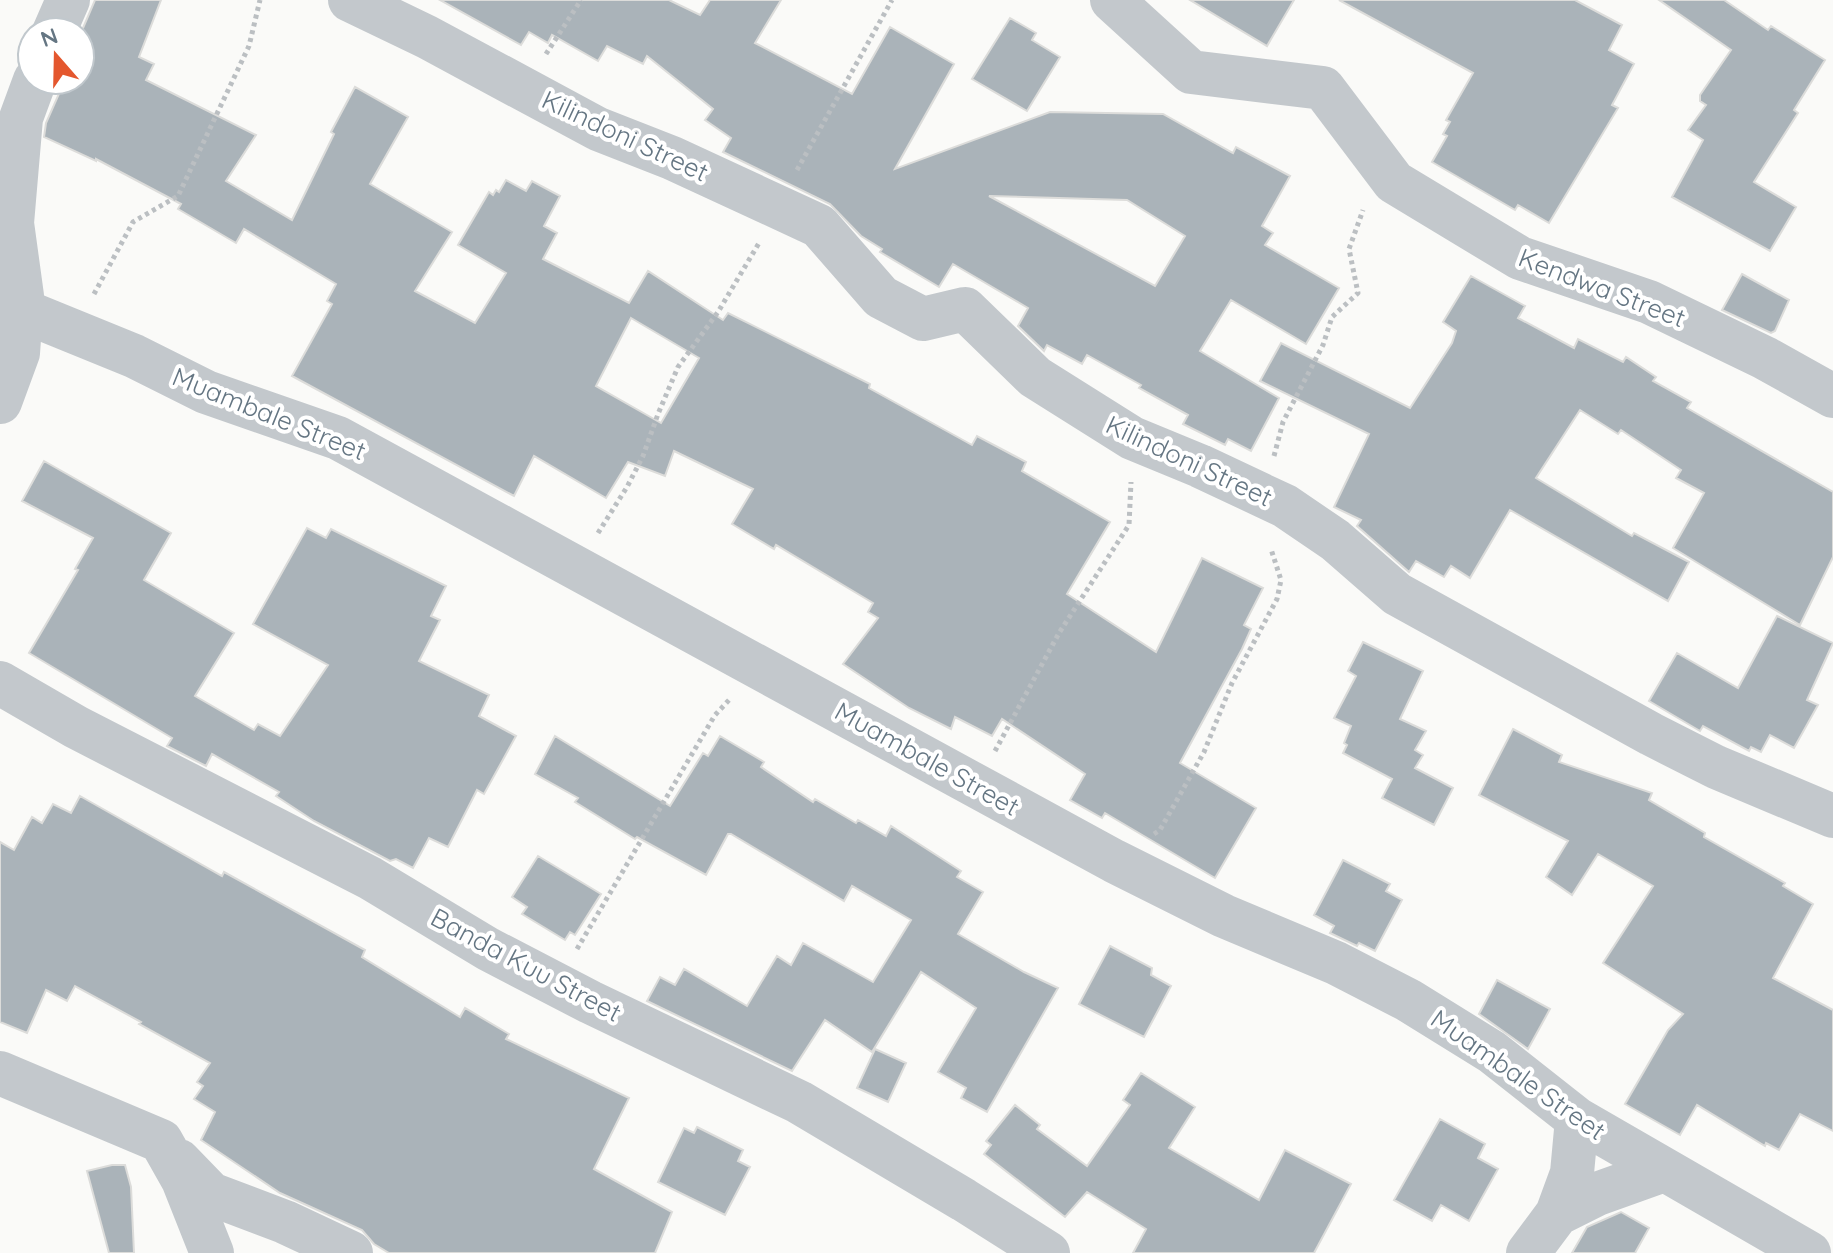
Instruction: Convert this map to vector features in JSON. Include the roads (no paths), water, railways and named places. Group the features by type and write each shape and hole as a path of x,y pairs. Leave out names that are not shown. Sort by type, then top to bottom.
{"street":[{"name":"Kilindoni Street","path":"350,0 427,37 598,129 672,158 819,226 881,297 923,319 965,309 1035,377 1132,438 1285,506 1335,540 1397,594 1651,734 1716,767 1833,816"},
{"name":"Kendwa Street","path":"1112,0 1191,72 1323,88 1394,182 1520,258 1649,302 1765,358 1833,396"},
{"path":"0,402 18,353 22,296 12,223 21,118 29,96"},
{"name":"Muambale Street","path":"21,310 134,356 206,392 338,438 1114,861 1224,916 1336,963 1408,1000 1492,1052 1577,1119 1809,1253"},
{"name":"Banda Kuu Street","path":"0,683 76,727 370,878 488,949 799,1102 1048,1253"},
{"path":"0,1073 161,1141 211,1194 285,1222 336,1250"},
{"path":"1528,1253 1557,1214 1572,1173 1577,1119"},
{"path":"161,1141 183,1180 212,1253"},
{"path":"1557,1214 1597,1194 1664,1170"}]}
